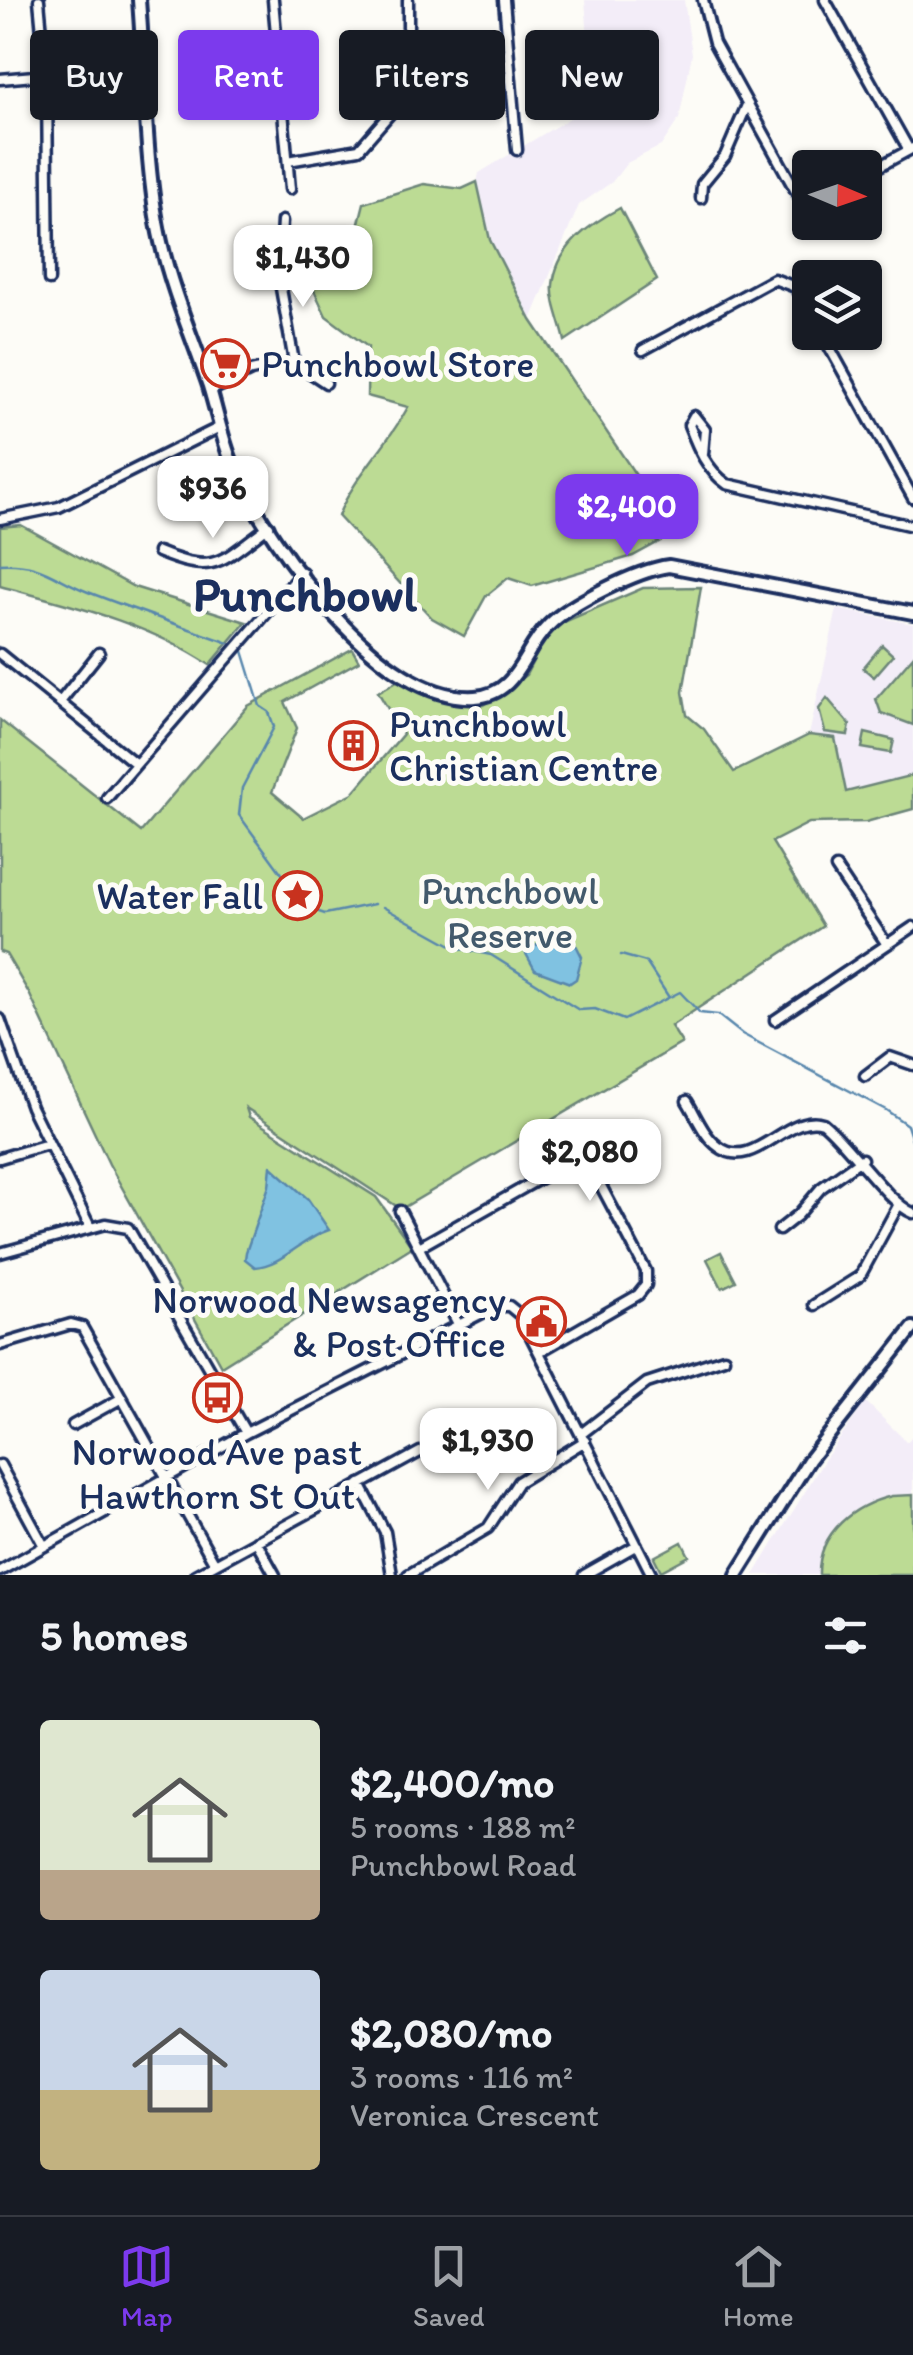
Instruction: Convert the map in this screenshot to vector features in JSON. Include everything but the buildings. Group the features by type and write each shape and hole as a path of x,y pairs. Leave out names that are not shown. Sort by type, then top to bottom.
{"street":[{"path":"39,0 42,30"},
{"path":"140,0 160,238 220,427 238,475 269,526 354,636 382,664 411,682 459,696 481,696 500,689 518,674 541,634 559,616 663,567 913,613"},
{"path":"272,0 290,189"},
{"path":"288,160 359,149 408,92 408,0"},
{"path":"504,0 516,150"},
{"path":"703,0 714,43 792,184"},
{"path":"825,0 911,149 882,165"},
{"path":"0,79 30,77"},
{"path":"701,198 699,184 724,156 747,104"},
{"path":"47,120 49,280"},
{"path":"282,221 279,277 294,362"},
{"path":"643,350 774,279 792,286"},
{"path":"830,350 913,498"},
{"path":"210,390 251,372 294,362 326,383"},
{"path":"0,519 59,506 220,427"},
{"path":"703,454 712,473 738,489 913,526"},
{"path":"158,552 193,566 207,566 269,526"},
{"path":"108,798 302,572"},
{"path":"0,654 136,764"},
{"path":"60,702 99,654"},
{"path":"836,868 886,943"},
{"path":"774,1020 913,927"},
{"path":"0,1018 48,1144 90,1227"},
{"path":"0,1058 13,1056"},
{"path":"865,1076 890,1057 913,1065"},
{"path":"686,1101 709,1137 726,1151 749,1151 801,1122 816,1120 862,1160 898,1206 913,1213"},
{"path":"0,1158 48,1144"},
{"path":"778,1230 798,1215 820,1188 862,1160"},
{"path":"419,1247 570,1161 590,1165 646,1270 646,1285 638,1294 539,1352"},
{"path":"814,1305 860,1276 898,1206"},
{"path":"400,1210 458,1324"},
{"path":"0,1253 114,1223 133,1234 246,1434"},
{"path":"0,1571 246,1434 458,1324 496,1306 509,1306 520,1315 652,1575"},
{"path":"0,1345 71,1324 82,1327 215,1564"},
{"path":"737,1575 809,1460 913,1328"},
{"path":"408,1575 488,1528 518,1482 583,1437 647,1383 724,1358"},
{"path":"73,1425 122,1398"},
{"path":"196,1575 420,1452"},
{"path":"0,1466 44,1546"},
{"path":"360,1484 385,1532 392,1575"},
{"path":"256,1541 275,1575"},
{"path":"584,1575 637,1545"}],"shaded area":[{"path":"585,0 684,0 692,54 679,119 661,146 627,163 612,182 579,205 531,320 489,240 477,182 479,173 567,120 659,120 659,30 587,30"},
{"path":"837,609 913,624 913,775 846,792 835,738 809,735"},
{"path":"866,1402 907,1442 913,1435 913,1575 754,1575 825,1459"}],"green space":[{"path":"477,182 490,240 531,320 675,533 633,556 532,586 508,578 486,596 464,636 432,618 338,516 353,487 408,407 367,396 368,347 326,316 306,273 316,234 358,227 364,203 424,184 462,189"},
{"path":"620,208 657,280 565,341 554,298 556,271 577,238"},
{"path":"21,525 134,587 246,622 210,665 135,626 0,586 0,527"},
{"name":"Punchbowl Reserve","path":"701,587 683,692 687,715 704,729 734,772 809,735 835,738 846,792 913,775 913,809 866,822 809,823 772,842 823,926 671,1026 682,1043 401,1209 246,1108 249,1117 376,1197 412,1247 221,1366 109,1164 29,993 6,954 0,952 0,720 141,832 248,706 352,649 359,661 285,702 297,728 272,792 303,818 353,793 403,734 378,692 397,681 464,705 483,705 526,675 550,628 643,588"},
{"path":"882,645 893,655 874,677 863,668"},
{"path":"913,656 913,725 881,713 876,699"},
{"path":"827,698 850,725 848,735 825,732 819,709"},
{"path":"865,733 894,740 891,753 862,748"},
{"path":"721,1252 736,1281 722,1288 707,1259"},
{"path":"913,1495 913,1575 819,1575 825,1546 841,1523 864,1506 892,1496"},
{"path":"682,1542 689,1556 661,1571 654,1557"}],"water":[{"path":"563,930 569,931 582,957 576,979 570,983 535,970 525,952"},
{"path":"271,1166 308,1199 329,1230 274,1262 255,1267 245,1259 246,1252 269,1186"}],"waterway":[{"path":"0,564 37,568 88,592 229,643"},
{"path":"243,651 260,706 269,712 274,727 242,788 239,815 307,908 325,914 374,904"},
{"path":"383,907 457,948 491,955 579,1010 595,1009 624,1020 680,992 700,1013 718,1015 742,1034 886,1110 907,1125 913,1143"},
{"path":"621,955 646,962 668,996"}],"place":[{"name":"Punchbowl Store","path":"226,364"},
{"name":"Punchbowl Christian Centre","path":"354,746"},
{"name":"Water Fall","path":"298,896"},
{"name":"Norwood Newsagency & Post Office","path":"541,1322"},
{"name":"Norwood Ave past Hawthorn St Out","path":"217,1398"}],"district":[{"name":"Punchbowl","path":"305,594"}]}
